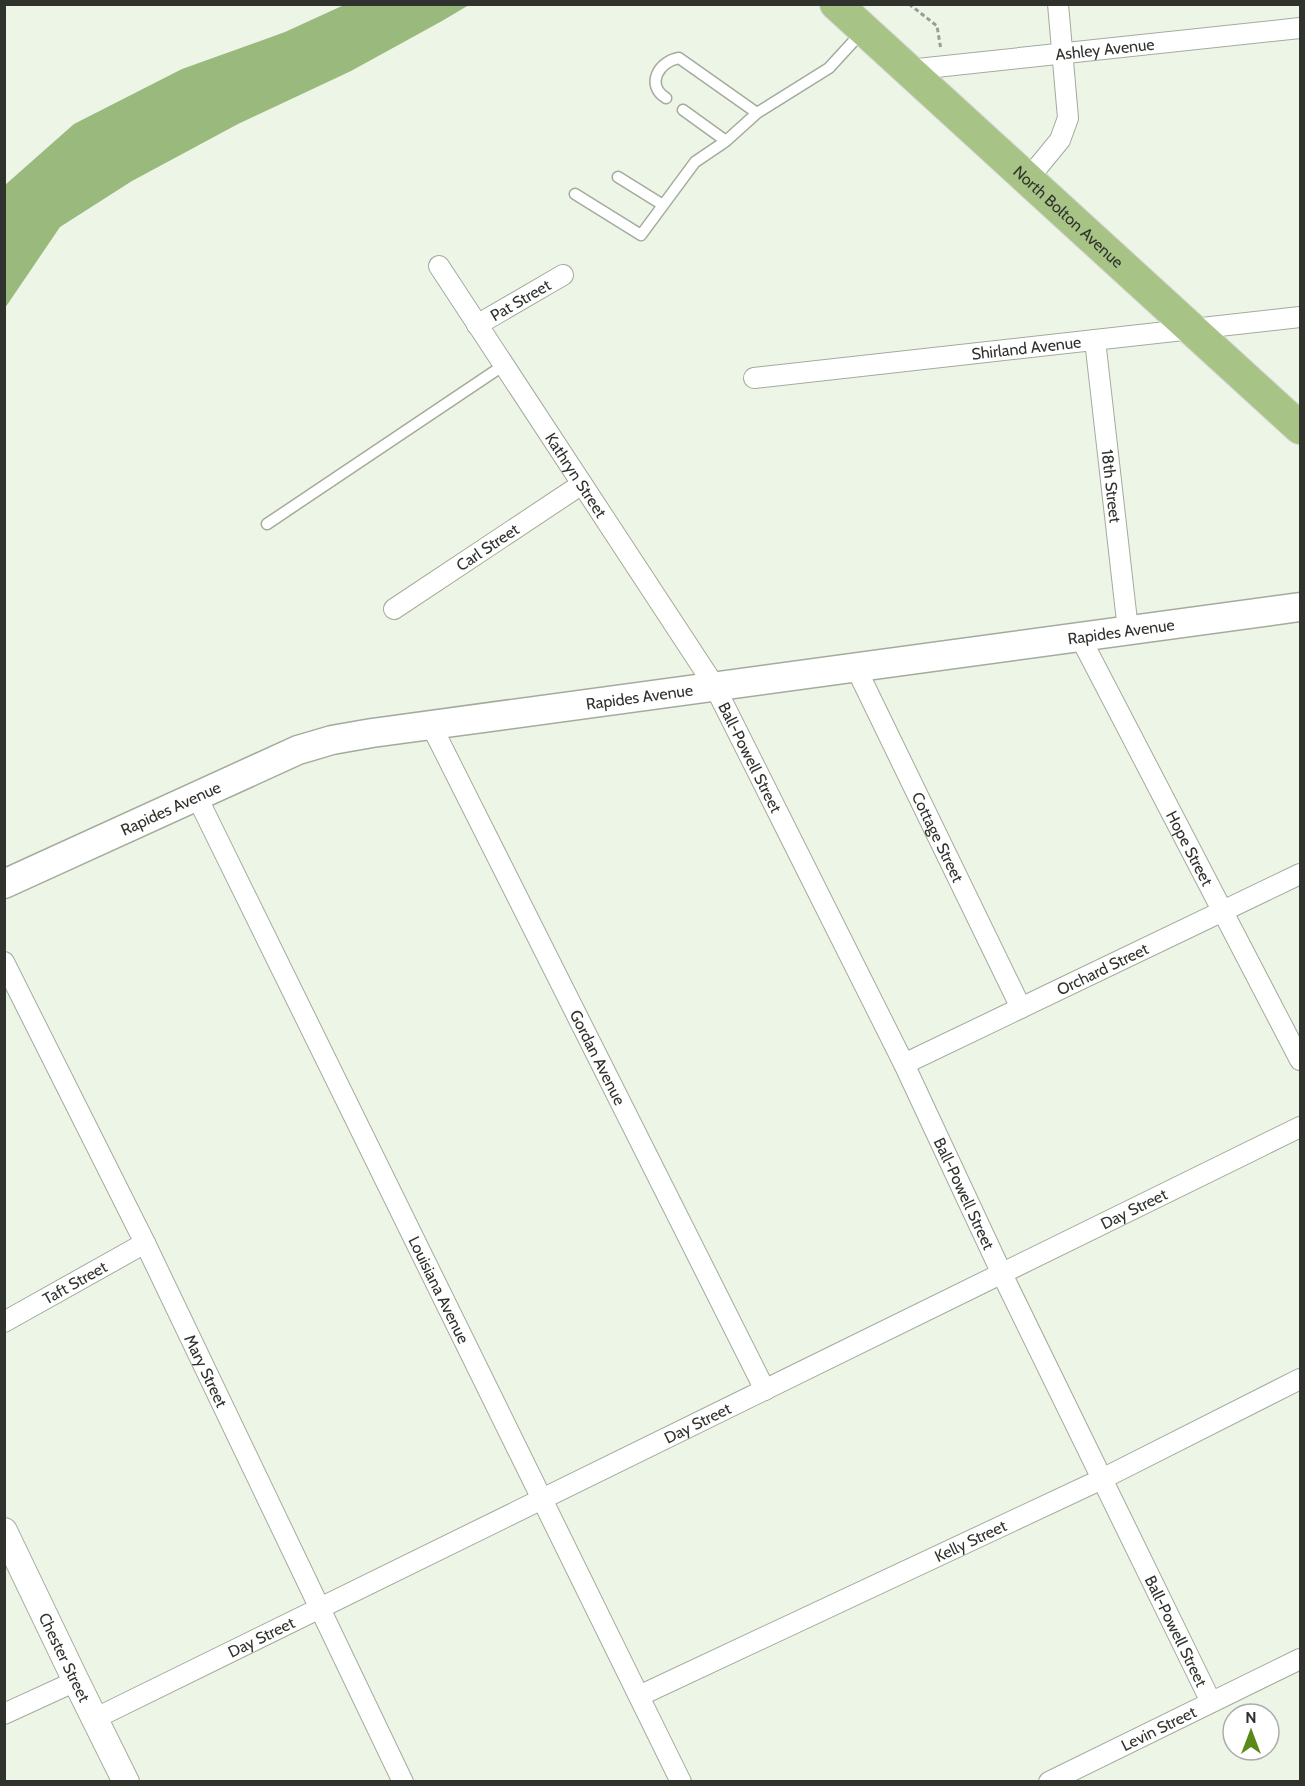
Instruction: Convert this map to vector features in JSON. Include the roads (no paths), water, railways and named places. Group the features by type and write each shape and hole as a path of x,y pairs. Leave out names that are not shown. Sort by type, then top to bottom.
{"main road":[{"name":"North Bolton Avenue","path":"836,4 1300,428"},
{"name":"Rapides Avenue","path":"4,884 298,750 332,740 714,685 1300,607"}],"street":[{"path":"1028,179 1060,141 1068,118 1058,4"},
{"name":"Ashley Avenue","path":"908,70 1300,28"},
{"name":"Kathryn Street","path":"439,266 714,685"},
{"name":"Pat Street","path":"477,325 563,275"},
{"name":"Shirland Avenue","path":"754,378 1300,317"},
{"name":"18th Street","path":"1095,340 1128,630"},
{"name":"Carl Street","path":"394,609 582,484"},
{"name":"Hope Street","path":"1080,637 1300,1060"},
{"name":"Cottage Street","path":"855,666 1021,1008"},
{"name":"Ball-Powell Street","path":"714,685 904,1064 1002,1274 1211,1702"},
{"name":"Gordan Avenue","path":"431,725 765,1390"},
{"name":"Louisiana Avenue","path":"197,797 681,1782"},
{"name":"Orchard Street","path":"904,1064 1300,874"},
{"name":"Mary Street","path":"4,962 146,1243 318,1608 403,1782"},
{"name":"Day Street","path":"96,1718 1300,1127"},
{"name":"Taft Street","path":"4,1322 146,1243"},
{"name":"Kelly Street","path":"639,1696 1102,1479 1300,1379"},
{"name":"Chester Street","path":"4,1531 126,1782"},
{"name":"Levin Street","path":"1049,1782 1300,1659"},
{"path":"4,1714 76,1682"}],"lane":[{"path":"575,194 641,235 695,162 726,141 757,113 829,68 864,30"},
{"path":"666,98 660,95 656,87 655,76 670,59 679,58 757,113"},
{"path":"683,110 726,141"},
{"path":"618,177 663,205"},
{"path":"267,524 504,365"}]}
